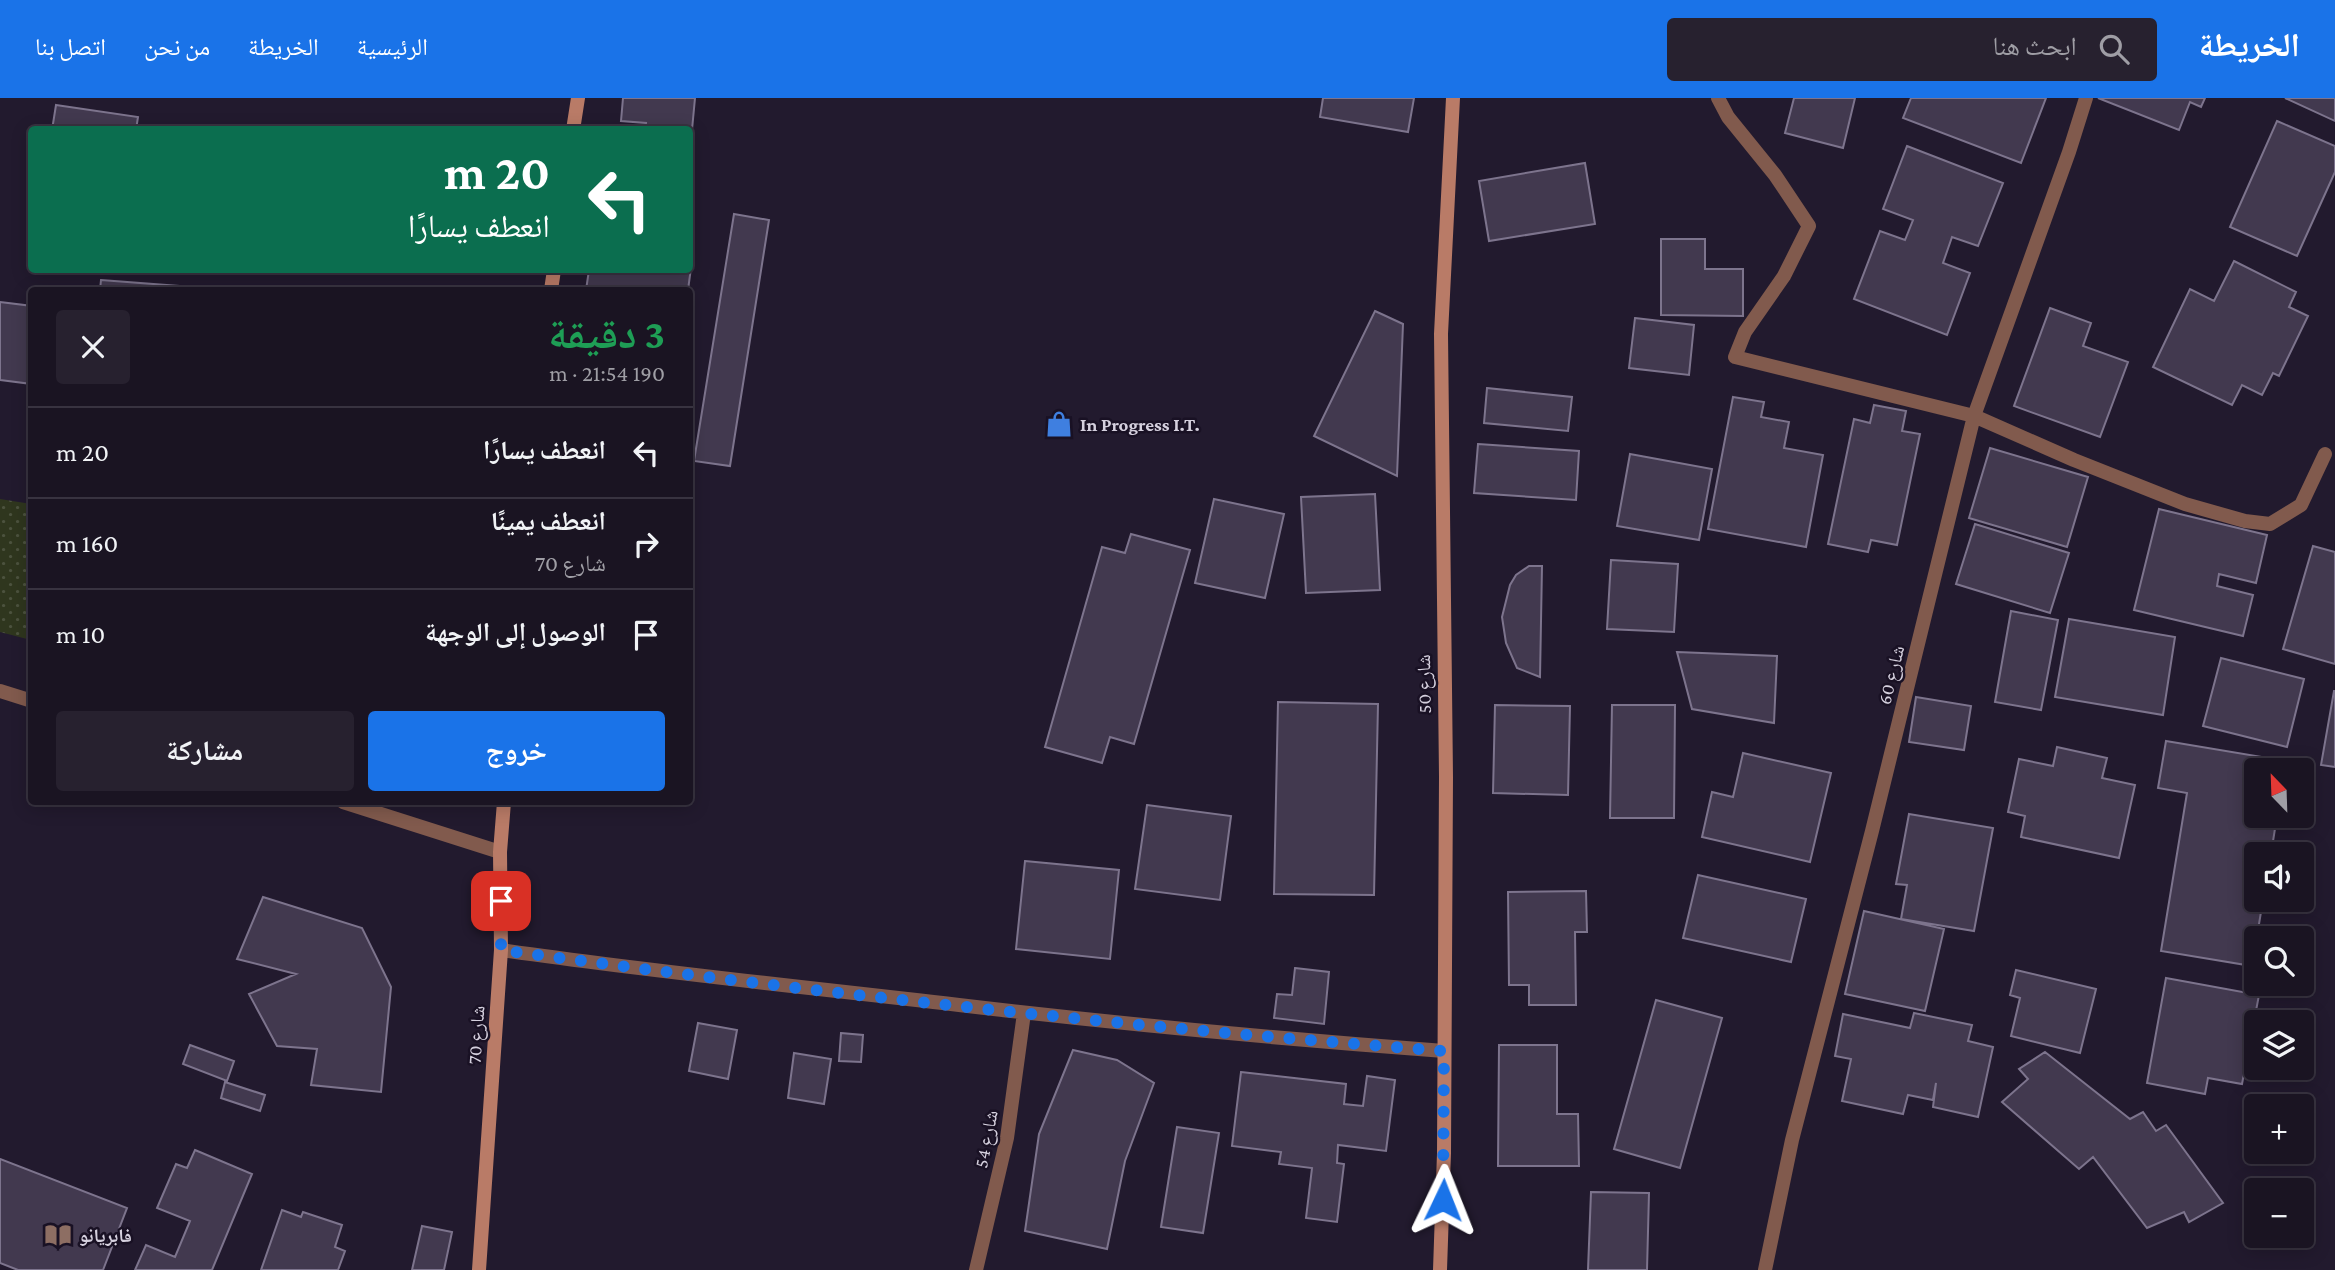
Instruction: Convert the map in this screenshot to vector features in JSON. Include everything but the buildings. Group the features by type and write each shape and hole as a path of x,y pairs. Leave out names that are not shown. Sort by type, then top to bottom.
{"street":[{"path":"574,126 578,98"},
{"name":"شارع 50","path":"1440,1270 1444,1153 1446,777 1441,334 1452,98"},
{"path":"1718,98 1728,117 1775,175 1809,226 1784,276 1745,332 1735,357 1974,416 2074,460 2185,504 2245,521 2270,524 2301,505 2325,454"},
{"name":"شارع 60","path":"1765,1270 1793,1140 1974,416 2086,98"},
{"path":"0,691 28,700"},
{"path":"352,805 500,852"},
{"name":"شارع 70","path":"479,1270 501,950 500,852 504,805"},
{"path":"501,950 698,976 1024,1013 1267,1038 1444,1051"},
{"name":"شارع 54","path":"976,1270 1007,1138 1024,1013"}],"green space":[{"path":"0,499 28,504 28,639 0,632"}],"place":[{"name":"In Progress I.T.","path":"1059,424"},
{"name":"فابريانو","path":"58,1235"}],"route":[{"path":"501,901 501,950 711,978 1024,1013 1267,1038 1444,1051 1443,1200"}]}
